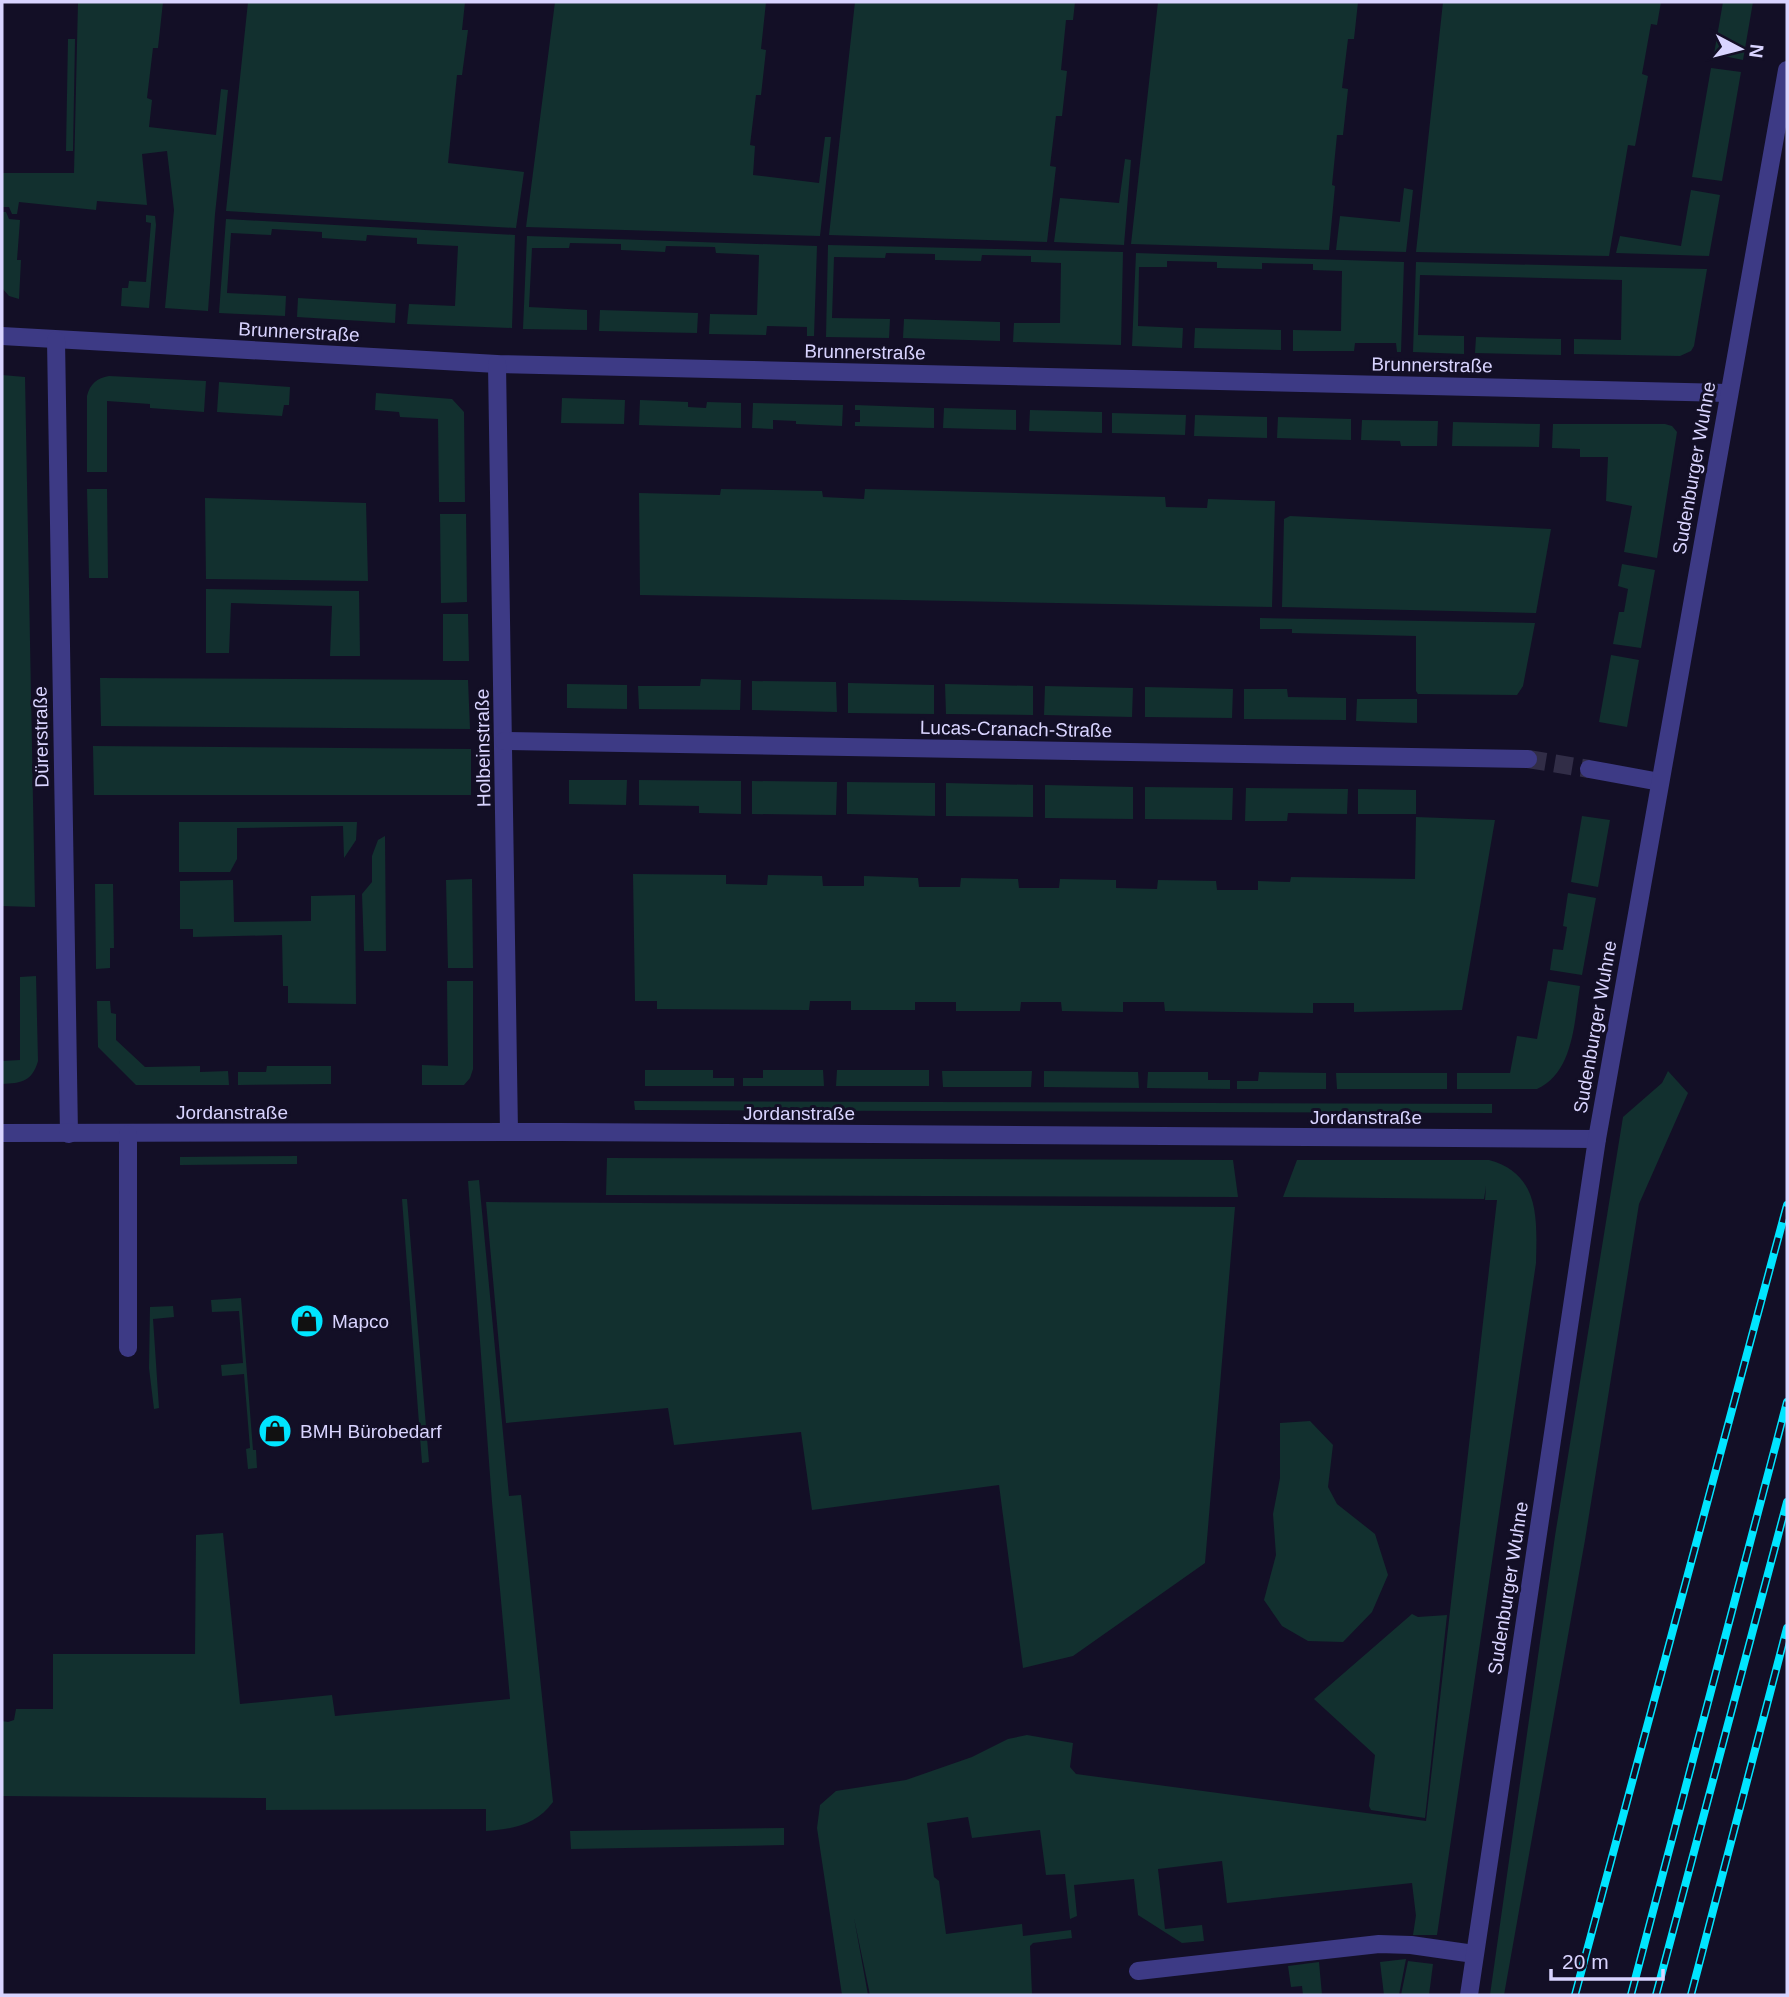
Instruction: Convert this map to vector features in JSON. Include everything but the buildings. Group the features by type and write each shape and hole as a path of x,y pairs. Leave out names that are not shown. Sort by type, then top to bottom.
{"street":[{"name":"Sudenburger Wuhne","path":"1469,1995 1597,1139 1787,70"},
{"name":"Brunnerstraße","path":"2,336 496,364 1728,393"},
{"name":"Dürerstraße","path":"57,340 69,1134"},
{"name":"Holbeinstraße","path":"496,364 509,1132"},
{"name":"Lucas-Cranach-Straße","path":"504,741 1528,759"},
{"path":"1589,769 1660,782"},
{"name":"Jordanstraße","path":"2,1133 509,1132 1597,1139"},
{"path":"128,1134 128,1348"},
{"path":"1138,1971 1379,1944 1410,1945 1474,1954"}],"green space":[{"path":"78,2 163,2 158,48 153,48 147,98 152,100 149,127 216,135 221,89 228,90 208,311 165,308 174,210 167,151 142,154 147,205 97,201 96,210 19,202 17,214 12,214 9,207 2,207 2,173 74,173"},
{"path":"248,2 465,2 462,30 468,30 462,75 457,75 448,163 524,172 516,228 226,211"},
{"path":"555,2 766,2 761,49 766,50 761,95 756,95 750,145 755,146 753,175 819,183 825,137 831,137 820,236 526,227"},
{"path":"855,2 1075,2 1073,20 1066,20 1061,70 1067,71 1062,116 1056,116 1050,166 1056,167 1047,242 829,235"},
{"path":"1158,2 1358,2 1354,39 1348,39 1342,88 1348,89 1343,135 1337,135 1329,250 1131,244"},
{"path":"1443,2 1661,2 1657,25 1651,24 1642,74 1648,76 1635,146 1628,145 1609,256 1416,252"},
{"path":"1723,2 1753,2 1743,60 1714,54"},
{"path":"68,39 75,39 73,151 66,151"},
{"path":"1711,68 1741,72 1722,181 1692,177"},
{"path":"1125,159 1131,160 1124,245 1054,242 1060,198 1119,203"},
{"path":"1404,188 1413,190 1406,252 1336,250 1340,216 1400,222"},
{"path":"1691,190 1720,195 1709,256 1616,253 1620,236 1681,246"},
{"path":"2,212 6,212 9,219 20,220 17,260 21,260 19,299 9,296 3,289"},
{"path":"146,215 155,216 156,225 149,308 121,306 122,288 128,288 129,281 146,282 151,223 146,222"},
{"path":"226,219 515,235 512,328 407,324 409,304 455,306 458,246 417,244 417,238 367,235 366,241 322,238 322,232 272,229 271,235 231,233 227,293 286,296 285,316 219,313"},
{"path":"527,236 817,246 814,336 807,336 807,327 767,326 766,335 709,334 710,314 757,315 759,255 716,253 715,247 666,246 665,252 621,250 621,244 570,243 569,248 532,248 529,307 587,310 587,330 523,329"},
{"path":"828,245 1123,252 1121,345 1013,342 1014,323 1060,323 1061,263 1031,262 1031,256 982,255 981,261 935,260 935,254 886,253 885,258 834,257 832,318 890,319 889,338 826,337"},
{"path":"1136,253 1404,262 1401,352 1397,352 1396,343 1355,343 1354,351 1293,351 1293,330 1341,331 1342,271 1313,270 1313,264 1262,263 1262,269 1217,268 1217,262 1167,261 1167,267 1139,267 1138,326 1183,328 1182,348 1132,346"},
{"path":"1416,262 1707,269 1694,346 1691,351 1680,356 1574,354 1574,339 1621,340 1622,280 1420,275 1418,335 1464,336 1464,354 1413,352"},
{"path":"298,298 396,304 395,323 297,317"},
{"path":"600,310 698,313 697,333 599,331"},
{"path":"904,319 1000,322 1000,341 903,338"},
{"path":"1195,328 1281,330 1281,350 1194,348"},
{"path":"1476,337 1561,339 1561,355 1475,353"},
{"path":"2,375 25,377 35,907 2,906"},
{"path":"109,376 206,381 204,412 150,408 150,404 107,401 107,472 87,472 87,396 95,382"},
{"path":"219,382 290,387 289,405 284,405 282,416 217,412"},
{"path":"376,393 452,399 464,412 465,502 439,502 438,419 400,417 399,412 375,410"},
{"path":"562,398 625,400 624,424 561,423"},
{"path":"640,400 688,402 688,407 706,408 707,402 741,403 741,428 639,425"},
{"path":"753,403 843,405 842,426 773,420 773,429 752,428"},
{"path":"855,405 934,408 934,428 855,426 855,422 860,422 860,410 855,410"},
{"path":"944,408 1016,410 1016,430 943,428"},
{"path":"1030,410 1102,412 1102,433 1029,431"},
{"path":"1112,413 1186,415 1185,435 1112,433"},
{"path":"1195,415 1267,417 1267,438 1194,436"},
{"path":"1278,417 1351,419 1351,440 1277,438"},
{"path":"1362,420 1438,421 1437,446 1401,446 1400,441 1361,440"},
{"path":"1453,422 1540,424 1539,447 1452,446"},
{"path":"1553,424 1665,424 1672,426 1677,432 1657,558 1624,552 1632,506 1606,501 1608,457 1580,457 1580,449 1552,448"},
{"path":"87,489 107,489 108,578 89,578"},
{"path":"721,489 822,491 823,497 864,499 865,489 1165,497 1166,507 1207,508 1208,499 1275,501 1272,607 640,595 639,493 720,495"},
{"path":"205,498 366,503 368,581 206,579"},
{"path":"440,514 466,514 467,602 441,603"},
{"path":"1290,516 1551,529 1536,613 1282,607 1284,519"},
{"path":"1622,564 1655,570 1641,648 1613,644 1619,612 1624,612 1628,589 1618,586"},
{"path":"206,589 359,591 360,656 330,656 332,606 231,603 229,653 206,653"},
{"path":"443,614 468,614 469,661 443,661"},
{"path":"1260,618 1535,623 1523,686 1517,695 1418,694 1416,636 1292,633 1292,629 1260,629"},
{"path":"1611,655 1639,660 1627,727 1599,722"},
{"path":"100,678 468,680 470,729 101,726"},
{"path":"701,679 741,680 740,710 639,709 638,686 700,686"},
{"path":"752,681 836,682 837,712 752,710"},
{"path":"848,683 934,685 934,714 848,713"},
{"path":"567,684 627,685 627,709 567,708"},
{"path":"945,684 1033,686 1033,715 946,714"},
{"path":"1045,686 1133,688 1132,717 1044,715"},
{"path":"1145,687 1233,689 1232,718 1145,717"},
{"path":"1244,689 1287,689 1288,697 1346,698 1346,720 1244,719"},
{"path":"1357,699 1417,699 1417,723 1356,721"},
{"path":"93,746 471,749 471,795 94,795"},
{"path":"569,780 627,780 626,805 569,804"},
{"path":"639,780 741,781 741,814 699,813 699,806 639,805"},
{"path":"752,781 837,782 836,815 752,814"},
{"path":"847,782 935,783 935,816 847,814"},
{"path":"946,783 1033,785 1033,817 946,816"},
{"path":"1045,785 1133,787 1133,819 1045,818"},
{"path":"1145,787 1233,788 1232,820 1145,819"},
{"path":"1246,788 1348,789 1347,814 1288,813 1287,821 1245,821"},
{"path":"1358,789 1416,790 1416,814 1358,814"},
{"path":"1582,816 1610,820 1598,887 1571,882"},
{"path":"1416,817 1495,820 1462,1010 1354,1012 1354,1003 1313,1003 1313,1013 1165,1011 1164,1002 1123,1002 1123,1012 1062,1011 1061,1002 1021,1002 1020,1011 956,1011 956,1002 915,1002 915,1010 851,1010 851,1001 810,1001 809,1010 657,1009 657,1001 635,1001 633,874 726,875 726,884 767,885 768,875 822,876 823,886 864,886 864,876 918,878 919,887 960,887 961,878 1018,879 1019,888 1059,888 1060,879 1116,880 1116,888 1157,889 1158,880 1216,881 1217,890 1258,890 1258,881 1290,882 1291,877 1415,879"},
{"path":"179,822 357,822 356,840 344,858 343,826 237,828 237,859 230,872 179,872"},
{"path":"385,836 386,951 364,951 362,894 372,882 372,856 378,840"},
{"path":"472,879 473,968 448,968 446,880"},
{"path":"233,880 234,922 311,921 311,896 355,895 356,1004 288,1003 288,986 283,986 282,935 193,937 193,929 180,929 180,881"},
{"path":"95,884 113,884 114,948 110,948 110,968 96,969"},
{"path":"1568,893 1596,898 1582,975 1550,970 1553,949 1563,950"},
{"path":"36,976 36,1068 25,1080 2,1084 2,1061 20,1060 20,977"},
{"path":"447,981 473,981 473,1069 464,1085 422,1085 422,1065 448,1066"},
{"path":"1548,981 1580,986 1574,1030 1558,1071 1537,1089 1457,1089 1457,1073 1510,1073 1517,1036 1537,1039"},
{"path":"97,1001 110,1001 111,1013 116,1014 116,1040 145,1067 200,1066 200,1072 228,1071 229,1085 136,1085 98,1047"},
{"path":"267,1066 331,1066 331,1084 238,1085 238,1072 266,1072"},
{"path":"645,1070 713,1070 713,1078 734,1078 734,1086 645,1086"},
{"path":"763,1070 823,1070 824,1086 743,1086 743,1078 763,1078"},
{"path":"837,1070 929,1070 929,1086 836,1086"},
{"path":"942,1071 1032,1071 1031,1087 943,1087"},
{"path":"1044,1071 1138,1072 1139,1088 1044,1087"},
{"path":"1668,1071 1688,1093 1639,1204 1585,1540 1504,1995 1490,1995 1555,1536 1623,1117 1662,1083"},
{"path":"1148,1072 1208,1072 1208,1080 1230,1080 1230,1089 1147,1088"},
{"path":"1259,1072 1326,1073 1326,1089 1237,1089 1237,1081 1258,1081"},
{"path":"1336,1073 1447,1073 1447,1089 1337,1089"},
{"path":"634,1101 1492,1104 1492,1113 635,1110"},
{"path":"297,1156 297,1164 180,1165 180,1157"},
{"path":"607,1158 1233,1160 1238,1197 606,1195"},
{"path":"1297,1160 1489,1160 1518,1176 1527,1187 1535,1214 1536,1263 1437,1935 1413,1935 1416,1916 1412,1883 1227,1903 1222,1861 1158,1869 1165,1929 1202,1925 1204,1941 1182,1943 1138,1915 1134,1879 1074,1885 1077,1916 1070,1919 1065,1874 1046,1875 1040,1830 972,1838 968,1817 927,1823 934,1877 939,1881 946,1934 1022,1924 1023,1936 1071,1930 1072,1938 1033,1943 1030,1946 1032,1995 870,1995 854,1918 868,1995 842,1995 817,1828 820,1805 836,1791 906,1780 972,1757 1008,1739 1027,1735 1073,1743 1070,1767 1076,1774 1426,1821 1497,1200 1485,1200 1486,1186 1484,1199 1283,1197"},
{"path":"479,1180 509,1496 521,1495 553,1802 532,1821 506,1829 486,1831 486,1809 266,1810 266,1798 2,1796 2,1721 14,1720 16,1709 53,1709 53,1654 195,1654 196,1535 223,1533 240,1704 332,1695 335,1716 510,1699 468,1181"},
{"path":"402,1199 407,1199 429,1462 422,1463"},
{"path":"486,1202 1235,1207 1205,1563 1073,1656 1023,1668 999,1485 812,1510 801,1432 674,1445 668,1408 506,1423"},
{"path":"241,1298 253,1450 256,1450 257,1468 248,1469 246,1449 250,1448 244,1374 222,1376 221,1365 243,1363 239,1311 212,1312 211,1300"},
{"path":"173,1306 174,1317 153,1319 159,1408 154,1409 149,1368 150,1307"},
{"path":"1310,1421 1333,1445 1328,1487 1337,1504 1375,1534 1388,1575 1372,1612 1343,1642 1308,1641 1282,1626 1264,1600 1276,1555 1273,1514 1280,1478 1280,1423"},
{"path":"1412,1614 1418,1617 1447,1615 1425,1818 1371,1810 1369,1806 1375,1755 1314,1699"},
{"path":"784,1828 784,1845 571,1849 570,1831"},
{"path":"1406,1959 1399,1995 1384,1995 1380,1962"},
{"path":"1408,1961 1433,1964 1429,1995 1401,1995"},
{"path":"1319,1962 1322,1995 1303,1995 1302,1986 1291,1987 1288,1966"}],"tunnel":[{"path":"1528,759 1589,769"}],"railway":[{"path":"1575,1995 1787,1205"},
{"path":"1631,1995 1787,1402"},
{"path":"1656,1995 1787,1502"},
{"path":"1691,1995 1787,1628"}],"place":[{"name":"Mapco","path":"307,1321"},
{"name":"BMH Bürobedarf","path":"275,1431"}]}
